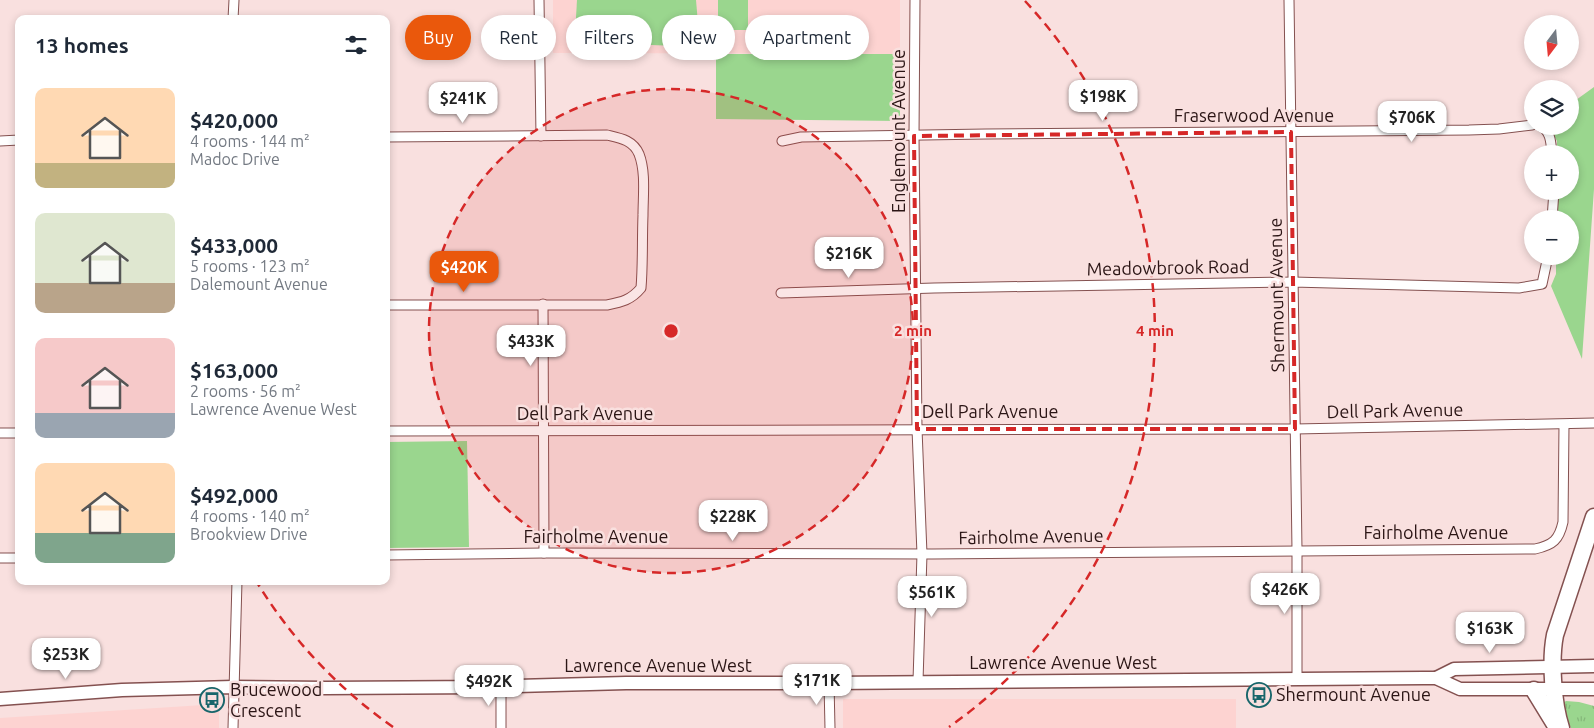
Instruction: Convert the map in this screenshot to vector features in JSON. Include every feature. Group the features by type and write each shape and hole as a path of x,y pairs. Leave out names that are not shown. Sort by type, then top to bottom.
{"highway":[{"path":"1559,728 1552,648 1594,517"},
{"path":"1534,690 1559,728"}],"main road":[{"name":"Lawrence Avenue West","path":"1436,678 1454,669 1594,666"},
{"name":"Lawrence Avenue West","path":"0,699 122,690 233,687 501,686 626,682 829,683 1436,678 1460,689 1594,690"}],"street":[{"path":"233,15 234,0"},
{"path":"539,0 541,136"},
{"name":"Englemount Avenue","path":"915,0 914,136 917,429 922,554 918,681"},
{"name":"Shermount Avenue","path":"1290,0 1297,679"},
{"name":"Fraserwood Avenue","path":"782,141 801,138 986,134 1470,130 1500,129 1524,125"},
{"path":"390,137 607,135 622,138 630,143 638,153 642,167 643,189 641,288 634,297 624,302 608,305 390,305"},
{"path":"0,141 15,140"},
{"name":"Meadowbrook Road","path":"782,293 1293,282 1519,288 1542,284 1546,265"},
{"path":"543,304 544,553"},
{"name":"Dell Park Avenue","path":"390,430 1295,429 1594,423"},
{"name":"Fairholme Avenue","path":"390,555 544,553 922,554 1535,549 1547,546 1555,541 1561,533 1563,522 1564,425"},
{"path":"0,433 15,433"},
{"path":"0,558 15,558"},
{"path":"233,728 237,585"},
{"path":"829,683 830,728"},
{"path":"500,728 501,686"}],"highlighted area":[{"path":"1291,132 1295,429 917,429 914,136"}],"shaded area":[{"path":"553,0 900,0 900,54 869,54 869,15 745,15 745,54 735,54 735,15 662,15 662,53 652,53 652,15 566,15 566,53 556,53 556,15 553,15"},
{"path":"843,699 1236,699 1236,728 843,728"},
{"path":"219,704 219,728 0,728 0,718"}],"green space":[{"path":"577,0 696,0 697,15 662,15 662,45 652,45 652,15 576,15"},
{"path":"718,0 748,0 745,30 735,30 735,15 718,15"},
{"path":"735,54 745,54 745,60 869,60 869,54 900,54 900,121 716,119 716,60 735,60"},
{"path":"1594,87 1594,189 1582,359 1551,286 1556,274 1556,265 1579,265 1579,210 1556,210 1557,200 1579,200 1579,145 1557,145 1554,135 1579,135 1579,98"},
{"path":"467,441 469,547 390,548 390,442"},
{"path":"1566,701 1594,706 1594,728 1571,728 1565,717 1563,703"}],"place":[{"name":"Shermount Avenue","path":"1259,695"},
{"name":"Brucewood Crescent","path":"212,700"}]}
